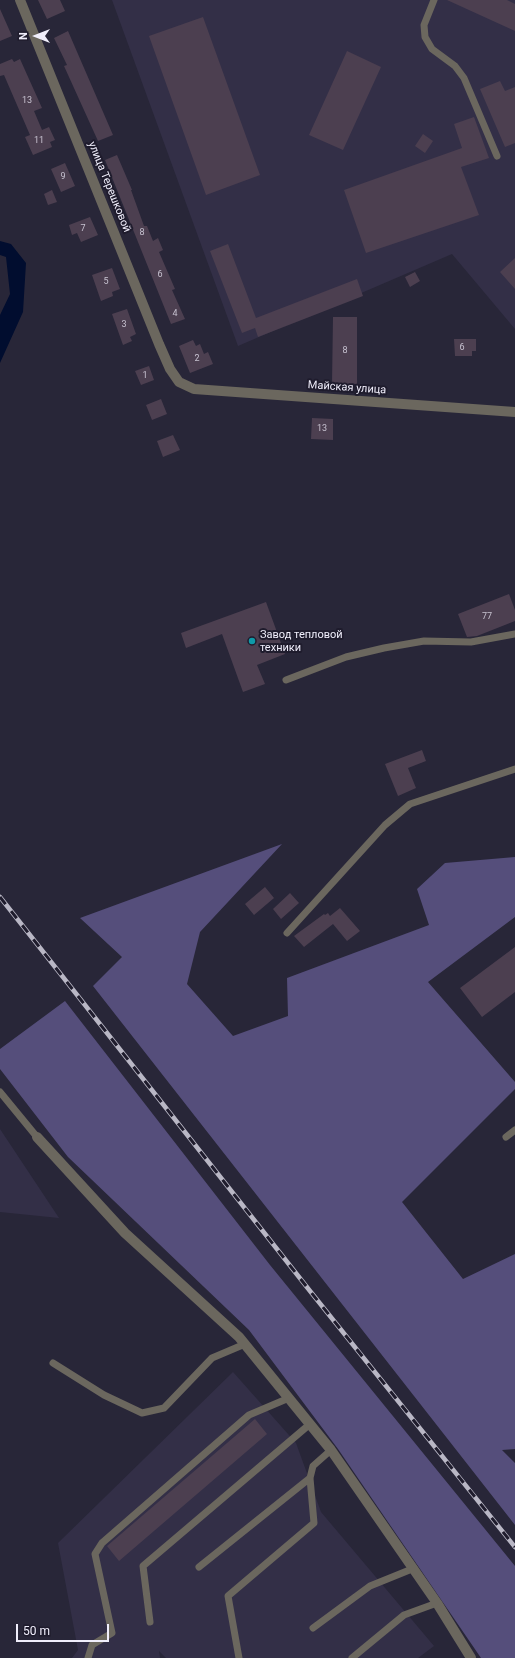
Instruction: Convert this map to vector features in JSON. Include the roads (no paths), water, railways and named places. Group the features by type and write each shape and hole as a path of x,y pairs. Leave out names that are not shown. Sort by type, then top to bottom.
{"street":[{"name":"улица Терешковой","path":"20,0 170,369 179,382"},
{"name":"Майская улица","path":"179,382 194,389 515,412"},
{"path":"37,1137 125,1233 245,1344 331,1450 437,1603 471,1658"}],"lane":[{"path":"434,0 424,25 425,37 432,49 454,66 464,78 497,156"},
{"path":"286,680 346,657 384,648 424,641 471,642 515,634"},
{"path":"287,933 385,825 410,804 515,770"},
{"path":"0,1092 37,1137"},
{"path":"506,1137 515,1130"},
{"path":"52,1363 104,1394 142,1413 164,1408 212,1358 245,1344"},
{"path":"88,1658 92,1645 112,1633 95,1554 102,1543 249,1415 289,1398"},
{"path":"150,1622 143,1566 310,1424"},
{"path":"239,1658 228,1596 314,1523 310,1478 312,1466 331,1450"},
{"path":"199,1567 310,1478"},
{"path":"313,1628 370,1586 412,1569"},
{"path":"352,1658 404,1615 437,1603"}],"water":[{"path":"0,241 11,244 26,263 23,312 0,363 0,315 10,294 6,257 0,255"}],"railway":[{"path":"0,897 310,1291 515,1547"}],"place":[{"name":"Завод тепловой техники","path":"252,641"}]}
